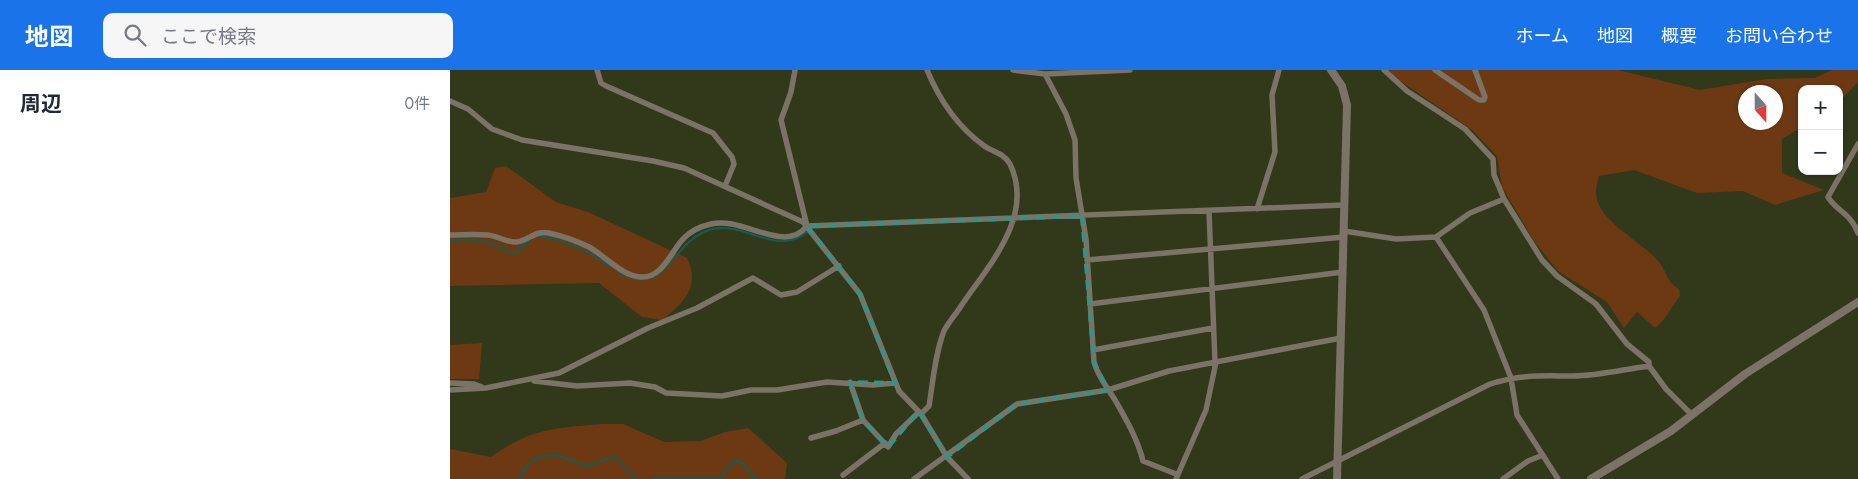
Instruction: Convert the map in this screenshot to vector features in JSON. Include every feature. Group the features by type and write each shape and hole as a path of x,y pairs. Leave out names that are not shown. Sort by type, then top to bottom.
{"street":[{"path":"598,70 601,82 606,86 713,133 732,157 734,164 725,186"},
{"path":"794,70 791,92 781,120 807,226 860,294 899,390 920,413 947,457 968,479"},
{"path":"850,382 863,420 888,447 896,434 929,406 945,330 1005,243 1014,218 1017,184 1009,162 1004,156 984,146 964,129 947,108 927,70"},
{"path":"1013,70 1045,74 1130,70"},
{"path":"1257,209 1275,152 1272,95 1279,70"},
{"path":"1332,70 1342,86 1347,105 1337,479"},
{"path":"1384,70 1407,91 1465,129 1494,159 1494,176 1504,199 1542,260 1557,276 1596,304 1627,344 1649,362 1649,366 1666,389 1691,414"},
{"path":"1435,70 1479,100 1484,100 1486,97 1475,70"},
{"path":"1045,74 1068,119 1075,140 1076,178 1087,260 1093,350 1097,375 1108,390 1140,448 1143,461 1176,476 1206,410 1216,362 1209,211"},
{"path":"450,101 468,109 492,129 522,140 653,161 684,168 807,226 1344,205"},
{"path":"1858,144 1828,197 1832,203 1857,225 1858,233"},
{"path":"1087,260 1344,234 1396,239 1436,237 1470,213 1504,199"},
{"path":"450,235 489,235 511,242 520,242 542,232 550,233 588,247 626,272 643,277 656,273 664,266 684,238 698,228 711,223 736,223 777,236 793,236 803,231 807,226"},
{"path":"1436,237 1484,310 1511,378 1517,415 1558,479"},
{"path":"450,390 486,388 528,381 559,373 648,328 698,308 753,278 781,295 797,292 839,266"},
{"path":"1090,304 1343,272"},
{"path":"1591,479 1671,431 1745,374 1858,302"},
{"path":"1093,350 1213,328"},
{"path":"914,479 947,457 1017,404 1108,390 1169,371 1341,338"},
{"path":"1302,479 1490,384 1511,378 1536,375 1575,376 1649,366"},
{"path":"528,381 577,386 630,383 655,386 666,393 722,396 751,390 777,390 827,382 873,385 895,383"},
{"path":"450,383 474,384 486,388"},
{"path":"811,438 836,431 863,420"},
{"path":"843,475 885,443"},
{"path":"1503,479 1528,461 1543,455"}],"highlighted area":[{"path":"1082,216 1094,362 1108,390 1017,404 947,457 919,411 888,447 863,420 850,382 895,383 860,294 807,226"}],"shaded area":[{"path":"1388,70 1618,70 1700,90 1766,79 1815,78 1832,70 1858,70 1858,82 1843,98 1843,85 1798,85 1798,129 1782,139 1782,173 1824,190 1775,205 1743,191 1697,193 1634,170 1599,176 1596,192 1598,203 1604,212 1612,222 1652,254 1662,266 1672,284 1679,289 1680,296 1655,328 1637,312 1624,328 1607,302 1558,271 1534,241 1502,187 1497,156 1472,130 1399,80"},
{"path":"506,166 556,202 588,212 687,258 692,277 688,294 683,301 662,320 642,317 599,283 450,286 450,198 486,192 495,168"},
{"path":"482,343 479,379 450,379 450,345"},
{"path":"603,424 623,424 664,442 701,441 725,432 748,428 787,463 785,479 450,479 450,449 491,457 519,440 544,431"}],"waterway":[{"path":"619,272 635,279 648,279 658,274 667,266 696,236 709,230 734,229 771,240 783,241 795,239 807,232"},
{"path":"535,237 544,237 564,242 585,251 611,267"},
{"path":"450,240 467,239 482,241 511,253 519,251 531,239"},
{"path":"519,479 528,464 540,456 557,455 586,466 614,457 637,479"},
{"path":"652,479 719,479 735,461 740,461 756,479"}]}
